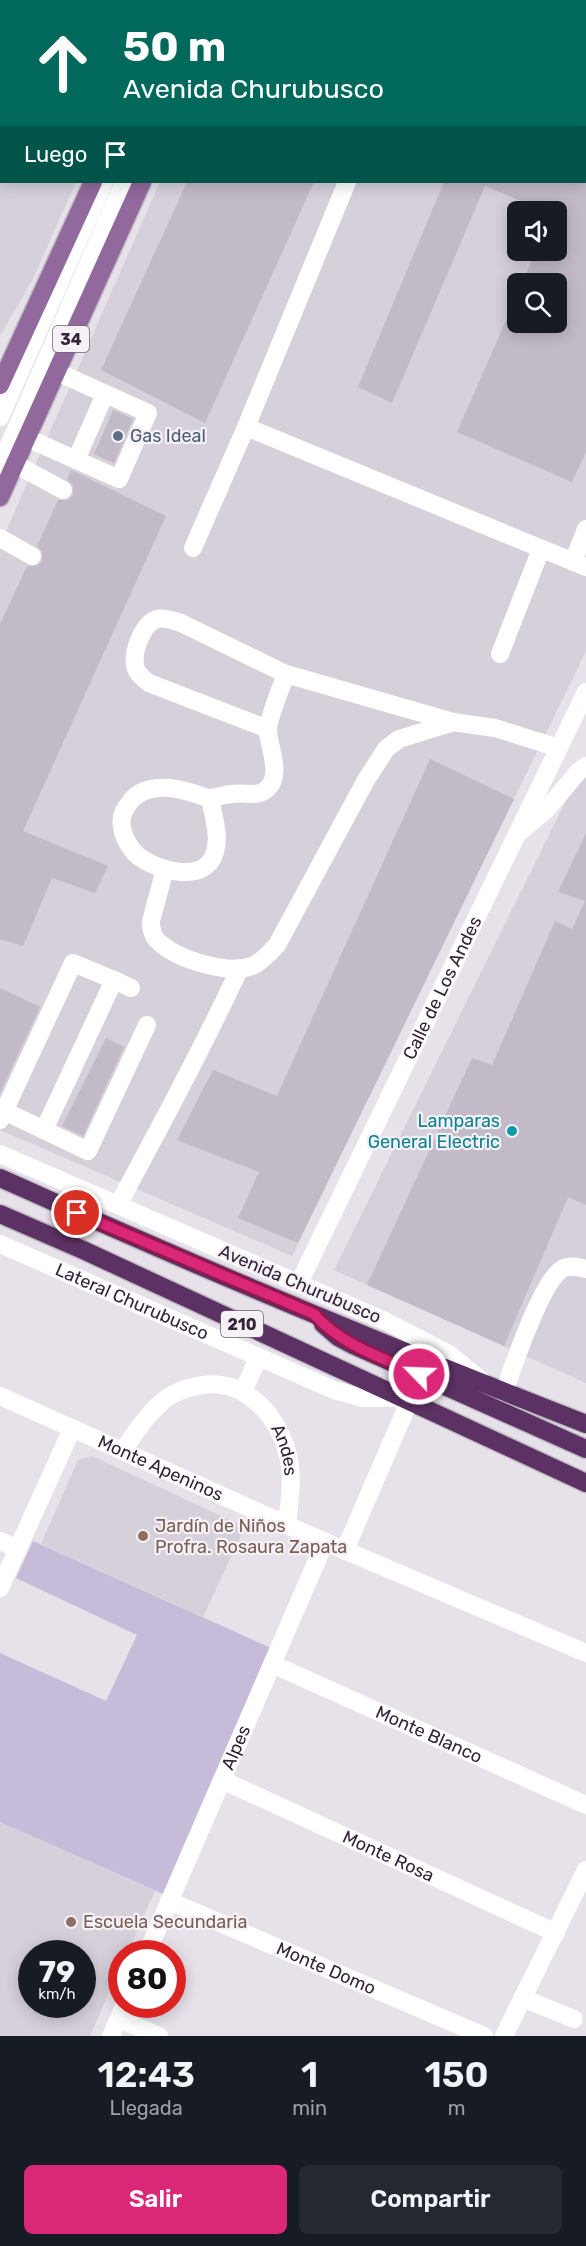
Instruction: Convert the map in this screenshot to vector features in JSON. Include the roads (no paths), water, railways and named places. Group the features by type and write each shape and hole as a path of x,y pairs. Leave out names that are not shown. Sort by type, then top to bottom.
{"highway":[{"name":"Avenida Churubusco","path":"0,1178 96,1222 314,1314 586,1424"},
{"name":"210","path":"0,1214 83,1250 586,1483"},
{"path":"314,1314 331,1332 353,1345 586,1449"}],"main road":[{"name":"34","path":"0,386 93,183"},
{"name":"34","path":"0,497 7,465 27,438 142,183"},
{"path":"0,371 24,332"}],"street":[{"path":"0,417 104,183"},
{"path":"63,490 7,465 124,183"},
{"path":"193,548 246,427 347,183"},
{"path":"27,438 119,479 148,413 57,372"},
{"path":"76,460 105,394"},
{"path":"246,427 580,565 586,529"},
{"path":"0,538 32,555"},
{"path":"500,654 541,549"},
{"path":"268,729 149,683 136,668 135,658 139,641 149,624 156,619 181,623 286,674 453,722 495,728 559,748"},
{"path":"210,798 216,844 211,861 198,872 187,873 165,869 137,855 122,831 121,819 135,795 165,787 210,798 235,793 261,793 270,787 274,766 268,729 286,674"},
{"name":"Calle de Los Andes","path":"299,1283 586,693"},
{"path":"165,869 151,921 155,938 181,955 206,964 225,969 253,966 277,945 366,780 386,749 399,739 453,722"},
{"path":"518,833 547,809 578,772 586,766"},
{"path":"131,988 73,963 2,1116 44,1130 88,1151 147,1025"},
{"path":"118,1205 202,1049 240,968"},
{"path":"44,1130 114,980"},
{"path":"0,1154 385,1322 449,1354 485,1384"},
{"name":"Lateral Churubusco","path":"0,1244 258,1358 350,1395 405,1400"},
{"path":"504,1392 546,1287 565,1267 575,1266 586,1269"},
{"path":"243,1392 258,1358"},
{"name":"Andes","path":"123,1450 144,1420 168,1397 188,1388 205,1384 223,1385 243,1392 267,1410 284,1439 290,1462 291,1489 287,1524"},
{"name":"Monte Apeninos","path":"0,1396 325,1542 586,1653"},
{"path":"345,1550 405,1400"},
{"path":"0,1588 72,1429"},
{"path":"0,1541 18,1549"},
{"name":"Alpes","path":"152,1940 325,1542"},
{"name":"Monte Blanco","path":"272,1664 586,1805"},
{"name":"Monte Rosa","path":"222,1780 556,1933"},
{"path":"504,2036 586,1870"},
{"name":"Monte Domo","path":"169,1901 484,2036"},
{"path":"522,1998 574,2019"},
{"path":"111,2036 119,2018"},
{"path":"132,2018 159,2036"}],"place":[{"name":"Gas Ideal","path":"118,436"},
{"name":"Lamparas General Electric","path":"512,1131"},
{"name":"Jardín de Niños Profra. Rosaura Zapata","path":"143,1536"},
{"name":"Escuela Secundaria","path":"71,1922"}]}
